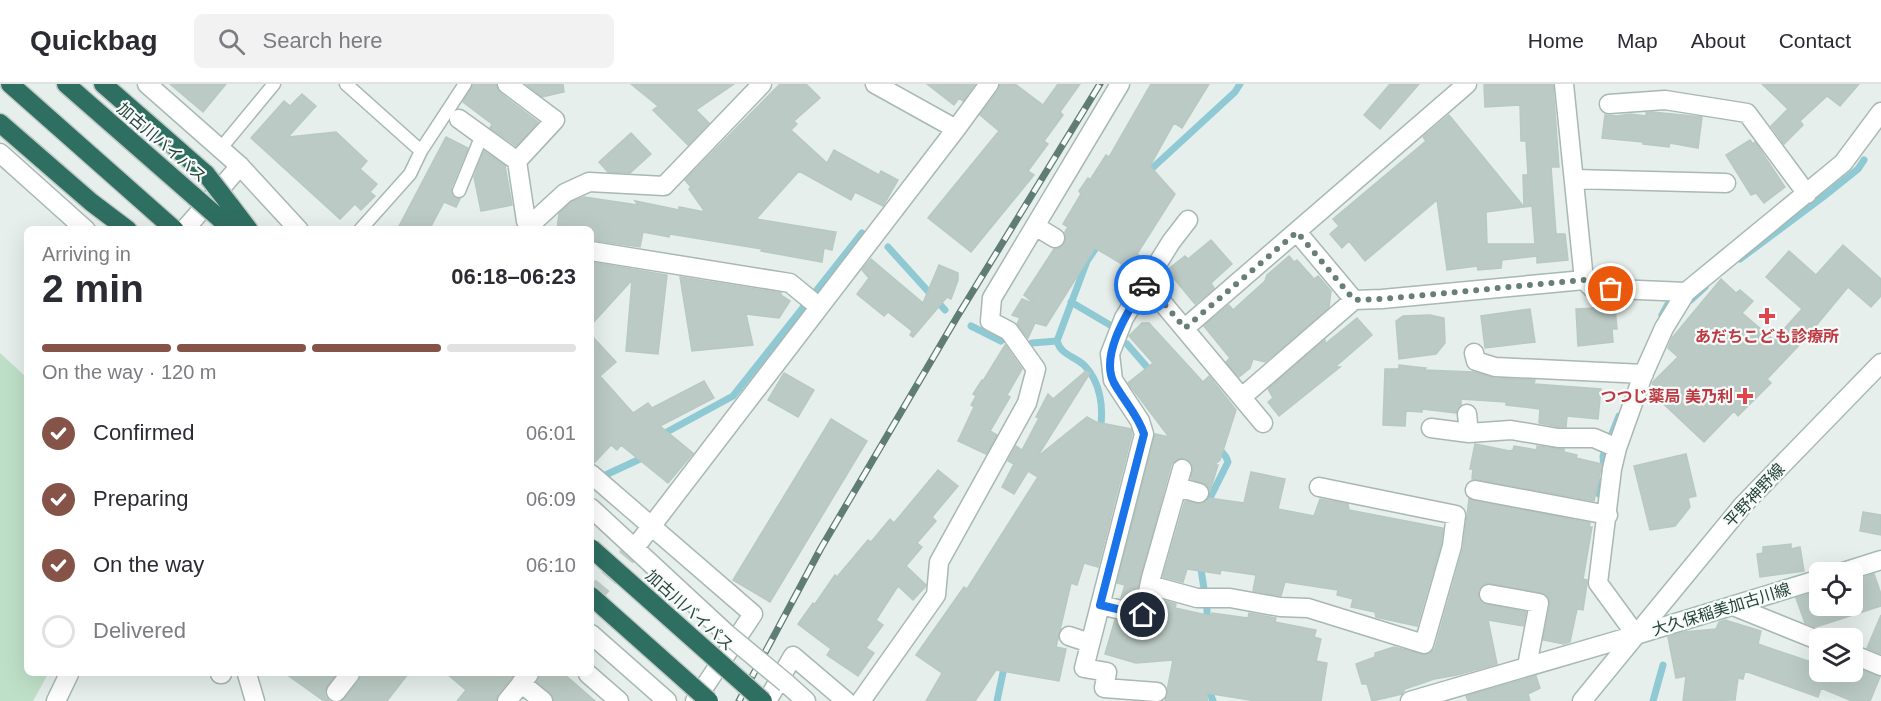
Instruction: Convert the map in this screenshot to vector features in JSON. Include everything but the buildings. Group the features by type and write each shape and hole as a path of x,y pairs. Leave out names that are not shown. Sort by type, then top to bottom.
{"highway":[{"path":"10,84 174,226"},
{"name":"加古川バイパス","path":"66,84 228,226"},
{"path":"103,84 206,174 246,226"},
{"path":"0,123 91,202 123,226"},
{"name":"加古川バイパス","path":"594,551 765,701"},
{"path":"594,599 709,701"}],"street":[{"path":"147,84 240,166 295,226"},
{"path":"507,84 555,120 517,161"},
{"path":"533,226 565,193 589,182 664,186 762,84"},
{"path":"875,84 956,129"},
{"path":"646,534 818,305 989,84"},
{"path":"861,701 936,595 939,562 1028,403 1036,369 1009,331 990,321 992,298 1120,84"},
{"path":"1185,328 1467,84"},
{"path":"1564,84 1584,280 1592,288 1686,292"},
{"path":"1609,104 1665,100 1747,112 1807,194"},
{"path":"1410,701 1636,635 1598,583 1612,469 1610,445 1664,328 1686,292 1843,163 1881,112"},
{"path":"459,119 517,161 526,221 530,226"},
{"path":"0,153 82,226"},
{"path":"178,226 240,166"},
{"path":"1574,179 1726,183"},
{"path":"1157,692 1104,688 1107,672 1084,668 1144,434 1140,421 1113,380 1110,354 1124,318 1171,242 1188,220"},
{"path":"1035,226 1055,238"},
{"path":"1297,232 1354,300"},
{"path":"594,251 790,283 818,305"},
{"path":"1242,397 1354,300 1584,280"},
{"path":"1146,283 1263,423"},
{"path":"1474,353 1476,361 1495,367 1644,374"},
{"name":"平野神野線","path":"1636,635 1743,505 1881,363"},
{"path":"1467,414 1469,433"},
{"path":"1431,428 1469,433 1511,430 1558,438 1594,438 1610,445"},
{"path":"1100,605 1143,615 1182,469"},
{"path":"594,477 606,487 646,534 753,614 695,701"},
{"path":"1150,585 1197,598 1230,598 1281,607 1308,608 1424,644 1452,546 1456,515 1319,487"},
{"path":"1177,488 1199,493"},
{"path":"1475,490 1608,515"},
{"path":"594,511 727,634 807,701"},
{"path":"1863,566 1881,560"},
{"name":"大久保稲美加古川線","path":"1582,701 1636,635 1809,582"},
{"path":"1489,594 1539,603 1527,666"},
{"path":"1733,606 1809,637"},
{"path":"1069,636 1090,643"},
{"path":"594,637 667,701"},
{"path":"765,701 793,656 846,701"},
{"path":"1863,659 1881,666"},
{"path":"56,701 68,676"},
{"path":"248,676 255,700"},
{"path":"336,692 348,676"},
{"path":"590,676 619,701"},
{"path":"507,701 525,678 543,701"}],"lane":[{"path":"221,148 274,84"},
{"path":"346,84 421,151"},
{"path":"364,226 410,174 421,151 465,84"},
{"path":"459,191 482,135"}],"green space":[{"path":"0,353 24,375 24,676 47,676 33,701 0,701"}],"waterway":[{"path":"1147,173 1235,92 1240,84"},
{"path":"1740,259 1823,197 1858,169 1864,160"},
{"path":"661,437 733,396 862,233"},
{"path":"1100,242 1087,261 1057,341 1065,352 1084,365 1094,379 1100,396 1102,414 1100,431"},
{"path":"888,247 945,310"},
{"path":"1687,298 1691,300 1705,287"},
{"path":"1662,315 1674,293"},
{"path":"1071,302 1110,325"},
{"path":"971,326 1001,341"},
{"path":"1032,343 1057,341"},
{"path":"1127,344 1153,374"},
{"path":"1604,471 1603,456 1619,416"},
{"path":"1206,506 1228,462 1216,445"},
{"path":"599,478 640,459 645,454"},
{"path":"1599,494 1602,481"},
{"path":"1200,563 1207,623"},
{"path":"997,701 1005,663"},
{"path":"1653,701 1663,665"},
{"path":"1208,687 1213,701"}],"tunnel":[{"path":"594,595 640,541"}],"railway":[{"path":"739,701 821,548 957,317 1100,84"}],"way so far":[{"path":"1144,285 1146,283 1185,328 1297,232 1354,300 1584,280 1592,288 1611,289"}],"place":[{"name":"あだちこども診療所","path":"1767,316"},
{"name":"つつじ薬局 美乃利","path":"1745,396"}],"route":[{"path":"1143,615 1100,605 1144,434 1140,421 1113,380 1110,354 1124,318 1144,285"}]}
